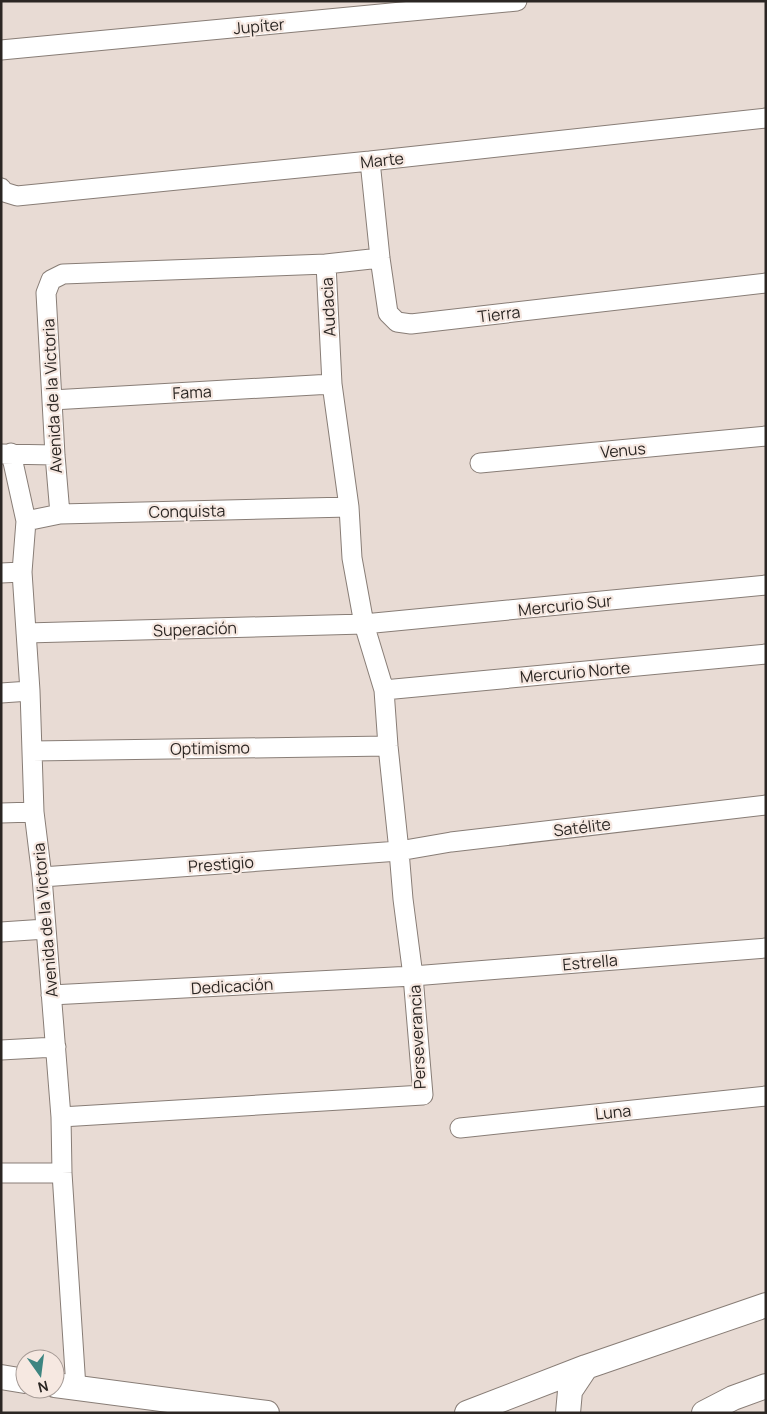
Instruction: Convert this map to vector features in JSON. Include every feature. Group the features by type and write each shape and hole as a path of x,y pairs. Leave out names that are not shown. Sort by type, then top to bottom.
{"street":[{"name":"Jupíter","path":"1,50 517,1"},
{"name":"Marte","path":"1,188 4,192 17,196 370,161 766,118"},
{"name":"Tierra","path":"370,161 388,313 397,322 411,324 766,283"},
{"path":"326,264 380,258"},
{"name":"Audacia","path":"51,280 64,274 326,264 332,384 349,507 352,558 364,624"},
{"name":"Avenida de la Victoria","path":"51,280 46,293 60,514"},
{"name":"Fama","path":"52,400 332,384"},
{"name":"Venus","path":"480,463 766,436"},
{"path":"6,454 55,455"},
{"name":"Avenida de la Victoria","path":"6,454 26,521 22,572 30,691 34,812 42,877 61,1118 64,1349"},
{"name":"Conquista","path":"26,521 60,514 349,507"},
{"path":"1,573 22,572"},
{"name":"Mercurio Sur","path":"364,624 766,585"},
{"name":"Superación","path":"26,633 364,624"},
{"name":"Perseverancia","path":"61,1118 423,1095 384,690 364,624"},
{"name":"Mercurio Norte","path":"384,690 766,654"},
{"path":"1,693 30,691"},
{"name":"Optimismo","path":"32,751 388,746"},
{"name":"Satélite","path":"399,851 451,842 766,805"},
{"path":"1,813 34,812"},
{"name":"Prestigio","path":"42,877 399,851"},
{"path":"1,932 46,929"},
{"name":"Estrella","path":"413,976 766,948"},
{"name":"Dedicación","path":"52,995 413,976"},
{"path":"1,1050 56,1047"},
{"name":"Luna","path":"460,1128 766,1096"},
{"path":"1,1173 62,1173"},
{"path":"467,1413 586,1368 766,1305"},
{"path":"568,1413 570,1390 586,1368"},
{"path":"1,1377 15,1379"},
{"path":"704,1413 733,1405 766,1386"},
{"path":"65,1387 267,1413"}]}
